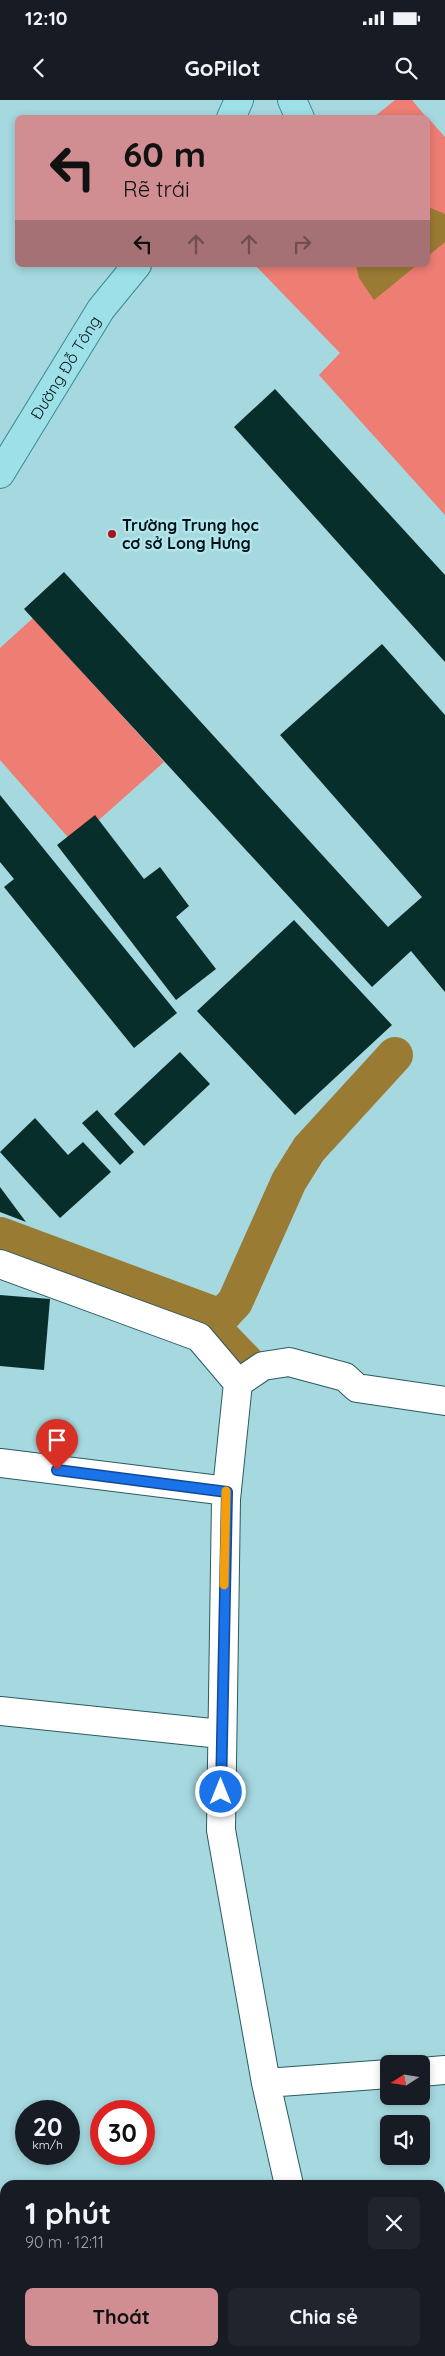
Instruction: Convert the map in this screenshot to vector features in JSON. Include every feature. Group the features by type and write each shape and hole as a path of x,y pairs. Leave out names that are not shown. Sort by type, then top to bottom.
{"main road":[{"path":"232,115 239,100"},
{"name":"Đường Đỗ Tông","path":"0,474 101,310 135,267"}],"street":[{"path":"0,1264 199,1337 238,1383 227,1492 221,1734 221,1830 266,2083 288,2180"},
{"path":"238,1383 263,1366 289,1362 345,1377 357,1388 445,1401"},
{"path":"0,1463 227,1492"},
{"path":"0,1711 221,1734"},
{"path":"430,2071 445,2070"},
{"path":"266,2083 380,2075"}],"shaded area":[{"path":"395,100 412,100 424,115 376,115"},
{"path":"430,120 445,137 445,515 319,375 340,353 257,267 430,267"},
{"path":"430,208 445,214 445,242 430,254"},
{"path":"356,267 415,267 374,300 359,278"},
{"path":"33,618 164,762 73,843 0,760 0,648"}],"building":[{"path":"275,389 445,575 445,662 234,427"},
{"path":"64,572 388,927 422,897 280,735 382,644 445,715 445,992 411,951 372,987 24,609"},
{"path":"0,795 177,1013 134,1048 4,887 14,879 0,862"},
{"path":"95,815 144,879 160,867 189,906 176,917 216,969 176,1000 57,845"},
{"path":"294,920 392,1025 295,1115 197,1011"},
{"path":"180,1052 210,1084 144,1146 114,1114"},
{"path":"97,1110 134,1152 120,1165 82,1123"},
{"path":"35,1118 68,1155 83,1142 111,1172 60,1218 0,1152"},
{"path":"0,1187 26,1222 0,1212"},
{"path":"0,1295 50,1299 44,1370 0,1366"}],"waterway":[{"path":"0,1235 221,1317 235,1302 289,1181 309,1149 395,1055"},
{"path":"188,1313 219,1334 248,1364"}],"slow traffic":[{"path":"224,1585 226,1491"}],"place":[{"name":"Trường Trung học cơ sở Long Hưng","path":"112,534"}],"route":[{"path":"57,1470 227,1492 221,1792"}]}
